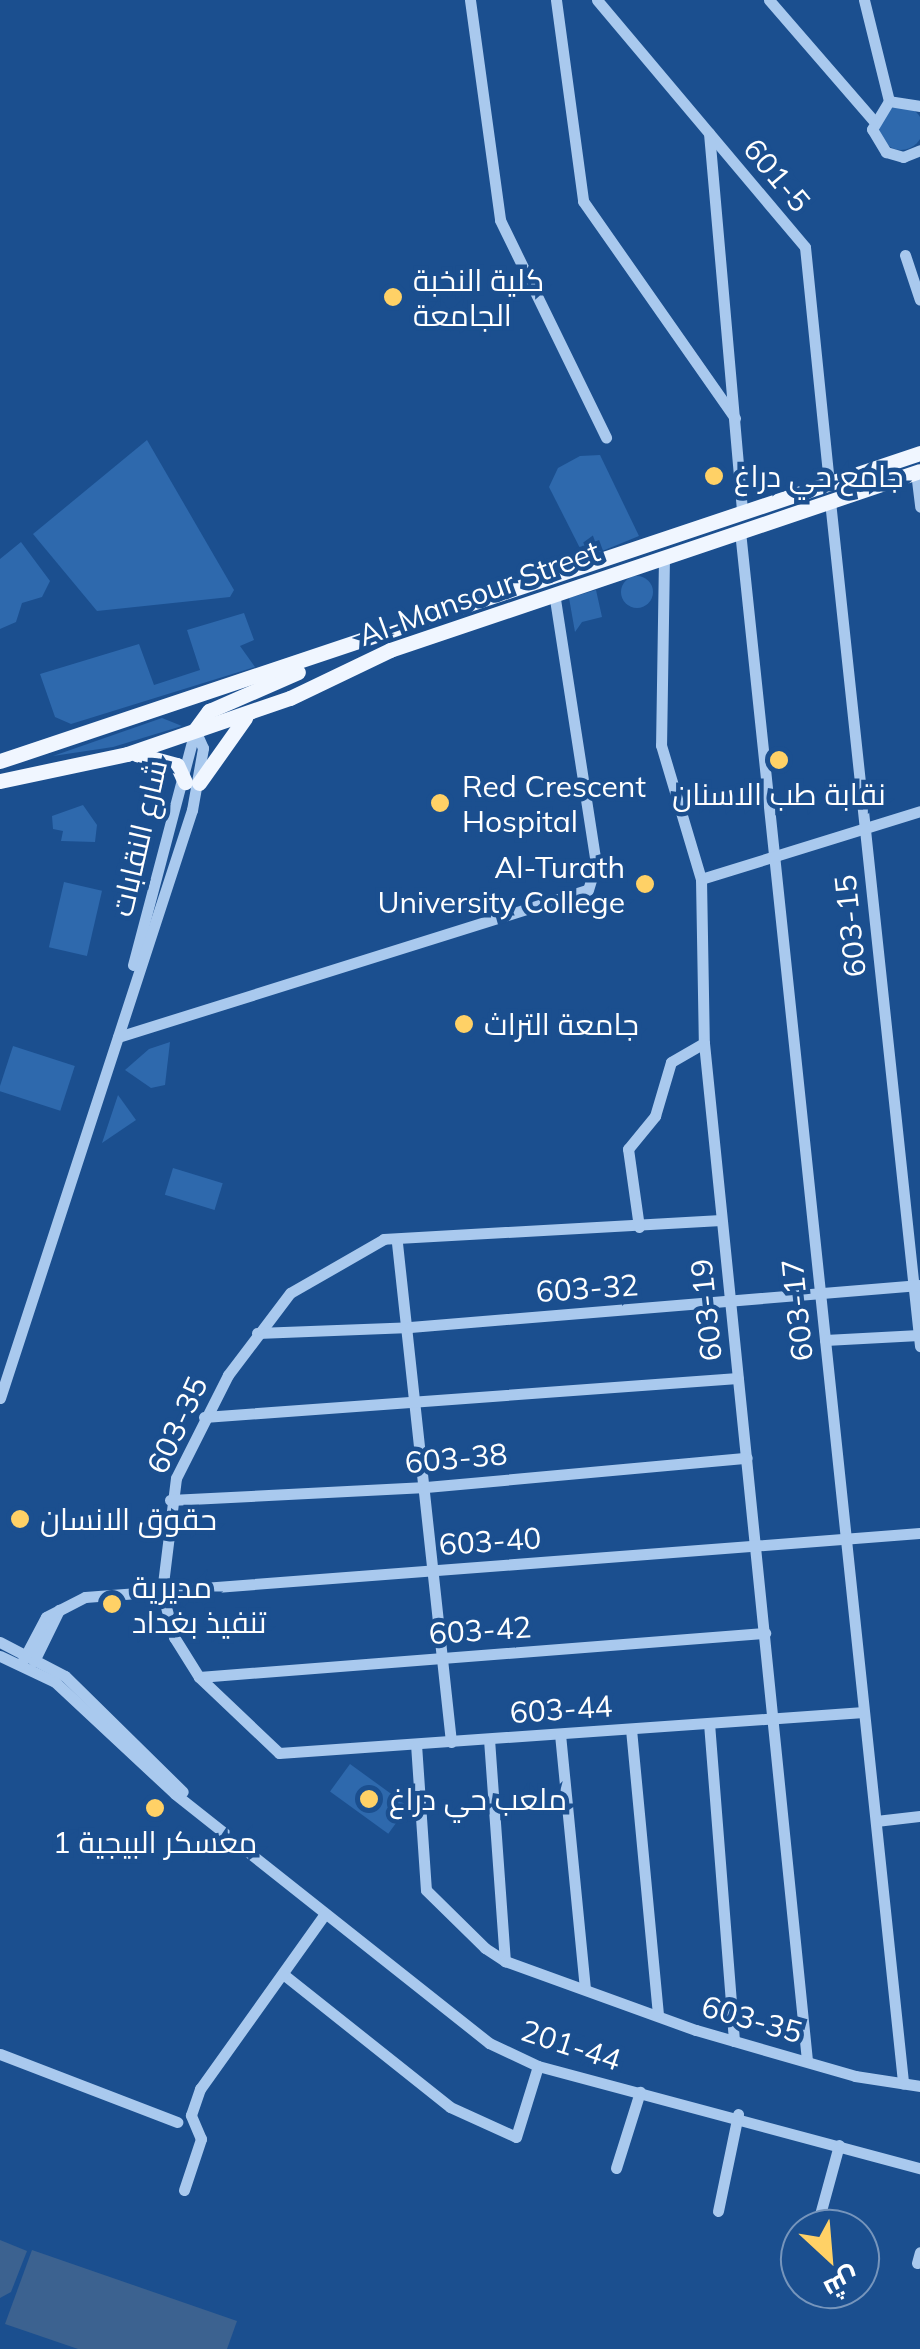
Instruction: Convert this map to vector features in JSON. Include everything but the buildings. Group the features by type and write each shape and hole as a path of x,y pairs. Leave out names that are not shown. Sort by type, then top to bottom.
{"main road":[{"name":"Al-Mansour Street","path":"0,761 920,452"},
{"name":"Al-Mansour Street","path":"0,781 127,754 256,710 390,650 919,472"},
{"path":"148,712 178,712 195,730 209,711 351,646"},
{"path":"127,754 166,759 192,782 235,726 256,710"}],"street":[{"path":"470,0 500,220 606,437"},
{"path":"556,0 583,201 735,418"},
{"name":"601-5","path":"596,0 805,247 829,484"},
{"path":"768,0 873,120 874,138 886,152 903,157 920,150"},
{"path":"864,0 890,101"},
{"path":"873,120 890,101"},
{"path":"890,101 920,106"},
{"path":"709,133 742,513"},
{"path":"906,255 920,300"},
{"path":"919,472 920,507"},
{"name":"603-15","path":"830,501 917,1285 920,1346"},
{"name":"603-17","path":"740,531 903,2083"},
{"name":"603-19","path":"664,557 660,745 701,878 704,1043 807,2060"},
{"path":"118,1037 588,890 596,864 554,594"},
{"name":"شارع النقابات","path":"0,1398 118,1037 203,748 195,730"},
{"path":"701,878 920,811"},
{"path":"639,1227 628,1149 655,1116 671,1062 704,1043"},
{"name":"603-35","path":"264,1745 199,1677 177,1646 162,1592 170,1500 204,1417 257,1333 290,1293 372,1243 721,1220"},
{"path":"396,1242 410,1327 451,1742"},
{"name":"603-32","path":"257,1333 410,1327 917,1285"},
{"path":"825,1340 919,1335"},
{"path":"204,1417 738,1378"},
{"name":"603-38","path":"170,1500 426,1487 747,1458"},
{"name":"603-40","path":"28,1661 46,1617 64,1602 920,1533"},
{"name":"603-42","path":"199,1677 765,1633"},
{"name":"201-44","path":"0,1642 28,1661"},
{"name":"201-44","path":"0,1656 28,1661 65,1676 214,1824 490,2043 538,2066 738,2114 920,2168"},
{"name":"603-44","path":"264,1745 289,1753 864,1712"},
{"path":"710,1723 734,2041"},
{"path":"631,1729 658,2015"},
{"path":"560,1734 585,1988"},
{"path":"488,1739 506,1962"},
{"name":"603-35","path":"416,1744 426,1890 506,1962 734,2041 920,2086"},
{"path":"876,1821 920,1816"},
{"path":"184,2190 200,2139 191,2115 200,2089 324,1915"},
{"path":"283,1974 450,2107 516,2137 538,2066"},
{"path":"0,2054 177,2122"},
{"path":"616,2168 640,2092"},
{"path":"718,2211 738,2114"},
{"path":"821,2209 839,2145"}],"shaded area":[{"path":"901,106 917,112 923,128 917,144 901,150 885,144 879,128 885,112"},
{"path":"147,440 234,590 230,597 97,611 33,534"},
{"path":"600,455 639,536 585,558 549,487 558,468 580,456"},
{"path":"21,542 50,581 42,597 22,603 16,622 0,629 0,559"},
{"path":"637,576 648,581 653,592 648,603 637,608 626,603 621,592 626,581"},
{"path":"596,590 602,617 582,622 575,632 569,598"},
{"path":"244,613 254,640 240,646 255,667 71,724 55,717 40,674 139,644 154,685 200,670 187,630"},
{"path":"162,718 182,726 113,747 53,756"},
{"path":"83,805 97,825 95,842 61,841 63,831 53,829 52,816"},
{"path":"64,882 102,891 87,956 49,947"},
{"path":"170,1042 165,1085 151,1088 125,1070 149,1049"},
{"path":"13,1046 75,1066 60,1111 0,1091"},
{"path":"118,1095 136,1120 102,1143"},
{"path":"173,1168 223,1183 215,1210 165,1195"},
{"name":"ملعب حي دراغ","path":"350,1764 408,1806 388,1834 330,1792"},
{"path":"0,2240 27,2251 11,2292 0,2298"},
{"path":"32,2250 237,2321 227,2349 78,2349 5,2324"}],"place":[{"name":"كلية النخبة الجامعة","path":"393,297"},
{"name":"جامع حي دراغ","path":"714,476"},
{"name":"نقابة طب الاسنان","path":"779,760"},
{"name":"Red Crescent Hospital","path":"440,803"},
{"name":"Al-Turath University College","path":"645,884"},
{"name":"جامعة التراث","path":"464,1024"},
{"name":"حقوق الانسان","path":"20,1519"},
{"name":"مديرية تنفيذ بغداد","path":"112,1604"},
{"name":"ملعب حي دراغ","path":"369,1799"},
{"name":"معسكر البيجية 1","path":"155,1808"}]}
